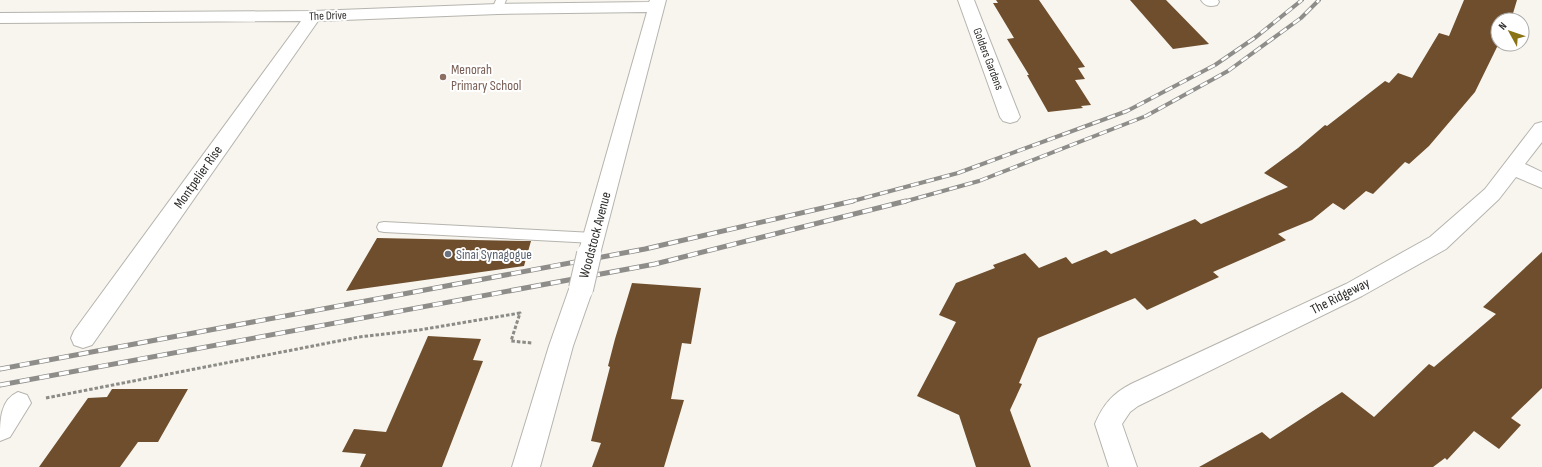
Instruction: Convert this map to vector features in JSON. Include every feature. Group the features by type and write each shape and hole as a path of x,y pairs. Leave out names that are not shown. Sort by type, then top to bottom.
{"street":[{"name":"Golders Gardens","path":"966,0 1010,117"},
{"name":"The Drive","path":"0,18 313,16 500,5 657,4"},
{"name":"Woodstock Avenue","path":"526,467 561,346 581,289 657,4"},
{"name":"Montpelier Rise","path":"84,338 313,16"},
{"name":"The Ridgeway","path":"1123,467 1108,424 1114,410 1122,402 1354,290 1438,242 1492,194 1514,167 1542,128"},
{"path":"1514,167 1542,181"},
{"path":"0,430 18,403"}],"lane":[{"path":"384,228 592,246"}],"path":[{"path":"73,394 359,337 419,330 520,312 511,341 561,346"}],"building":[{"path":"996,0 1039,0 1085,67 1078,68 1085,79 1075,80 1091,105 1081,106 1083,108 1048,112 1027,75 1029,75 1007,39 1014,38 993,3 998,3"},
{"path":"1130,0 1166,0 1209,44 1173,49"},
{"path":"1464,0 1517,0 1513,12 1490,12 1490,52 1495,52 1475,92 1429,146 1409,164 1405,162 1373,194 1366,191 1344,210 1333,203 1312,220 1278,234 1286,240 1213,272 1219,277 1147,310 1135,298 1038,338 1019,383 1022,384 1010,410 1031,467 976,467 959,415 917,396 956,322 939,315 956,283 995,268 993,265 1025,253 1039,268 1066,257 1072,264 1106,250 1111,254 1195,219 1201,224 1288,187 1264,173 1298,148 1325,125 1327,126 1385,81 1389,83 1398,73 1412,78 1439,33 1449,36"},
{"name":"Sinai Synagogue","path":"377,238 531,241 524,266 346,291"},
{"path":"1542,252 1542,388 1511,418 1521,425 1499,449 1474,431 1447,460 1445,458 1433,467 1199,467 1262,432 1270,439 1342,392 1374,417 1429,364 1434,367 1496,314 1483,307"},
{"path":"632,283 701,288 691,344 682,343 671,399 684,400 664,467 592,467 601,443 591,441 610,367 608,366 615,339"},
{"path":"428,336 481,339 473,360 483,361 442,467 360,467 366,454 342,452 354,429 386,432"},
{"path":"112,389 188,389 158,442 138,442 120,467 39,467 88,398 107,397"}],"railway":[{"path":"851,201 958,173 1127,111 1215,65 1256,37 1302,0"},
{"path":"903,202 979,181 1146,116 1228,71 1301,18 1319,0"},
{"path":"0,369 645,249 851,201"},
{"path":"0,385 655,264 906,201"}],"place":[{"name":"Menorah Primary School","path":"443,77"},
{"name":"Sinai Synagogue","path":"448,254"}]}
